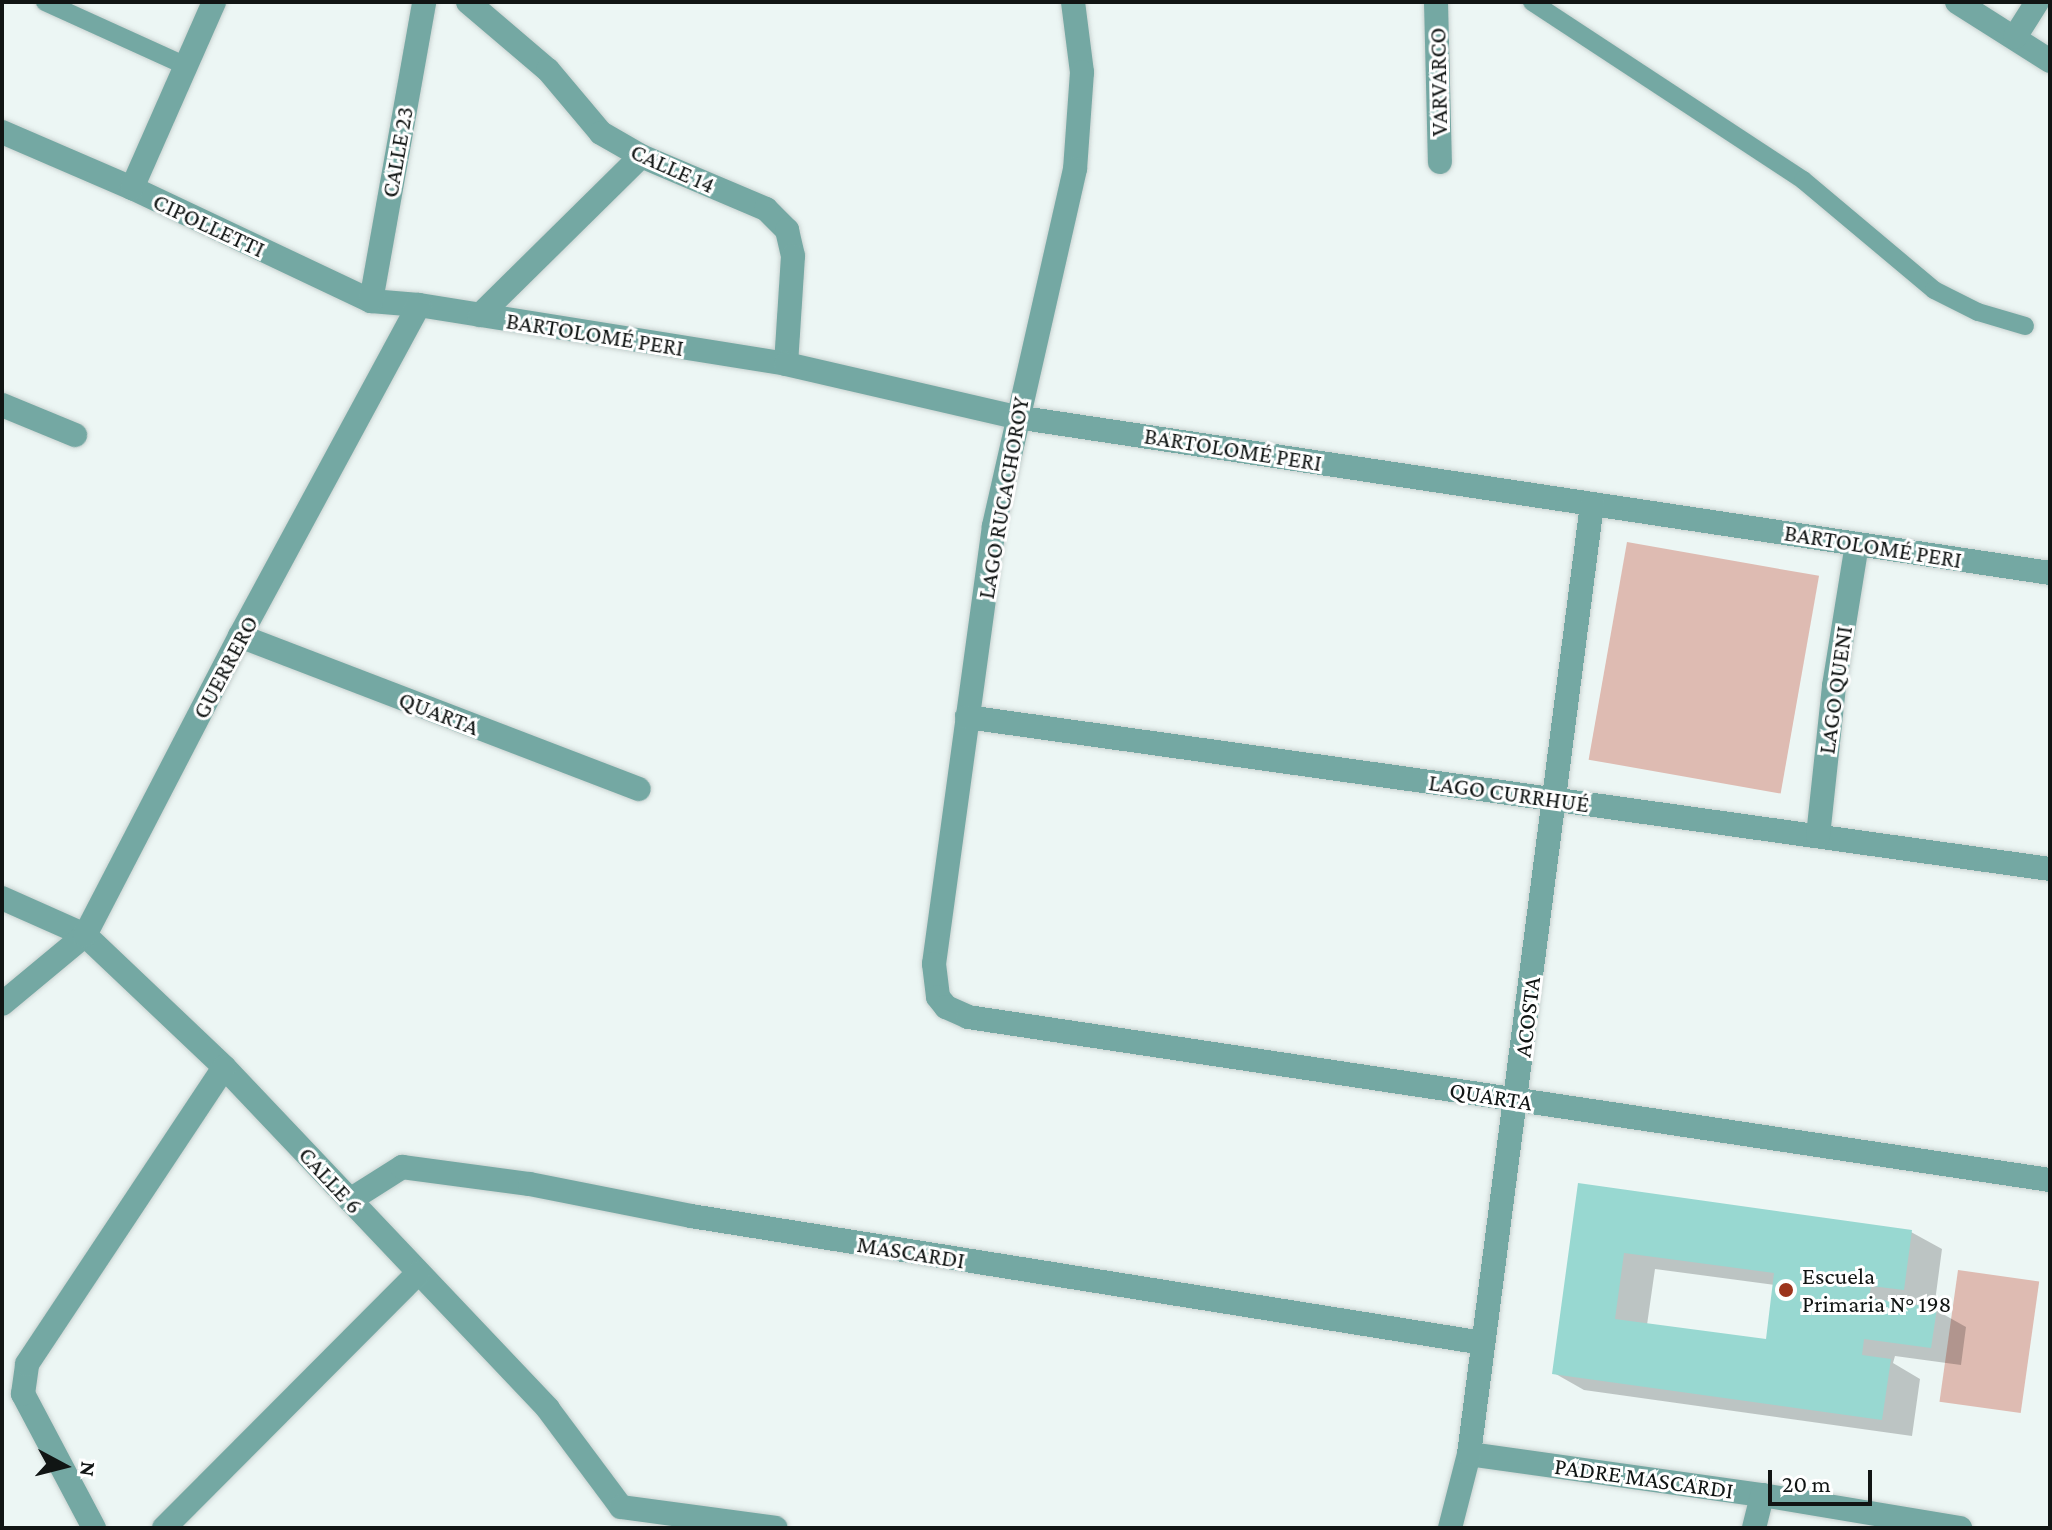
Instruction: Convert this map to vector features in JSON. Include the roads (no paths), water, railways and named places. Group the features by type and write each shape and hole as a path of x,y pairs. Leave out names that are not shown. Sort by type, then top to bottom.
{"street":[{"path":"132,188 214,2"},
{"name":"CALLE 23","path":"371,301 424,2"},
{"name":"CALLE 14","path":"468,2 548,70 601,133 641,156 766,209 787,230 793,256 786,364"},
{"name":"LAGO RUCACHOROY","path":"938,997 934,964 994,526 1016,417 1075,169 1082,72 1073,2"},
{"name":"VARVARCO","path":"1436,2 1440,162"},
{"path":"1957,2 2050,61"},
{"path":"2015,37 2037,2"},
{"name":"CIPOLLETTI","path":"2,132 132,188 371,301 419,305"},
{"path":"480,315 641,156"},
{"name":"BARTOLOMÉ PERI","path":"419,305 786,364 1016,417 2050,573"},
{"name":"GUERRERO","path":"2,1004 85,935 240,636 419,305"},
{"path":"2,405 75,435"},
{"name":"ACOSTA","path":"1450,1528 1469,1454 1592,504"},
{"name":"LAGO QUENI","path":"1818,836 1834,686 1857,544"},
{"name":"QUARTA","path":"240,636 639,789"},
{"name":"LAGO CURRHUÉ","path":"967,717 2050,869"},
{"name":"CALLE 6","path":"2,898 85,935 224,1067 548,1409 620,1518"},
{"name":"QUARTA","path":"938,997 946,1007 968,1017 2050,1180"},
{"path":"94,1528 23,1394 27,1364 224,1067"},
{"name":"MASCARDI","path":"350,1200 402,1167 530,1184 691,1216 1483,1343"},
{"path":"164,1528 418,1273"},
{"name":"PADRE MASCARDI","path":"1469,1454 1762,1495 1960,1528"},
{"path":"1754,1528 1762,1495"},
{"path":"620,1518 776,1528"}],"lane":[{"path":"45,2 186,66"},
{"path":"1532,2 1803,180 1934,290 1978,312 2025,326"}],"place":[{"name":"Escuela Primaria N° 198","path":"1786,1290"}]}
